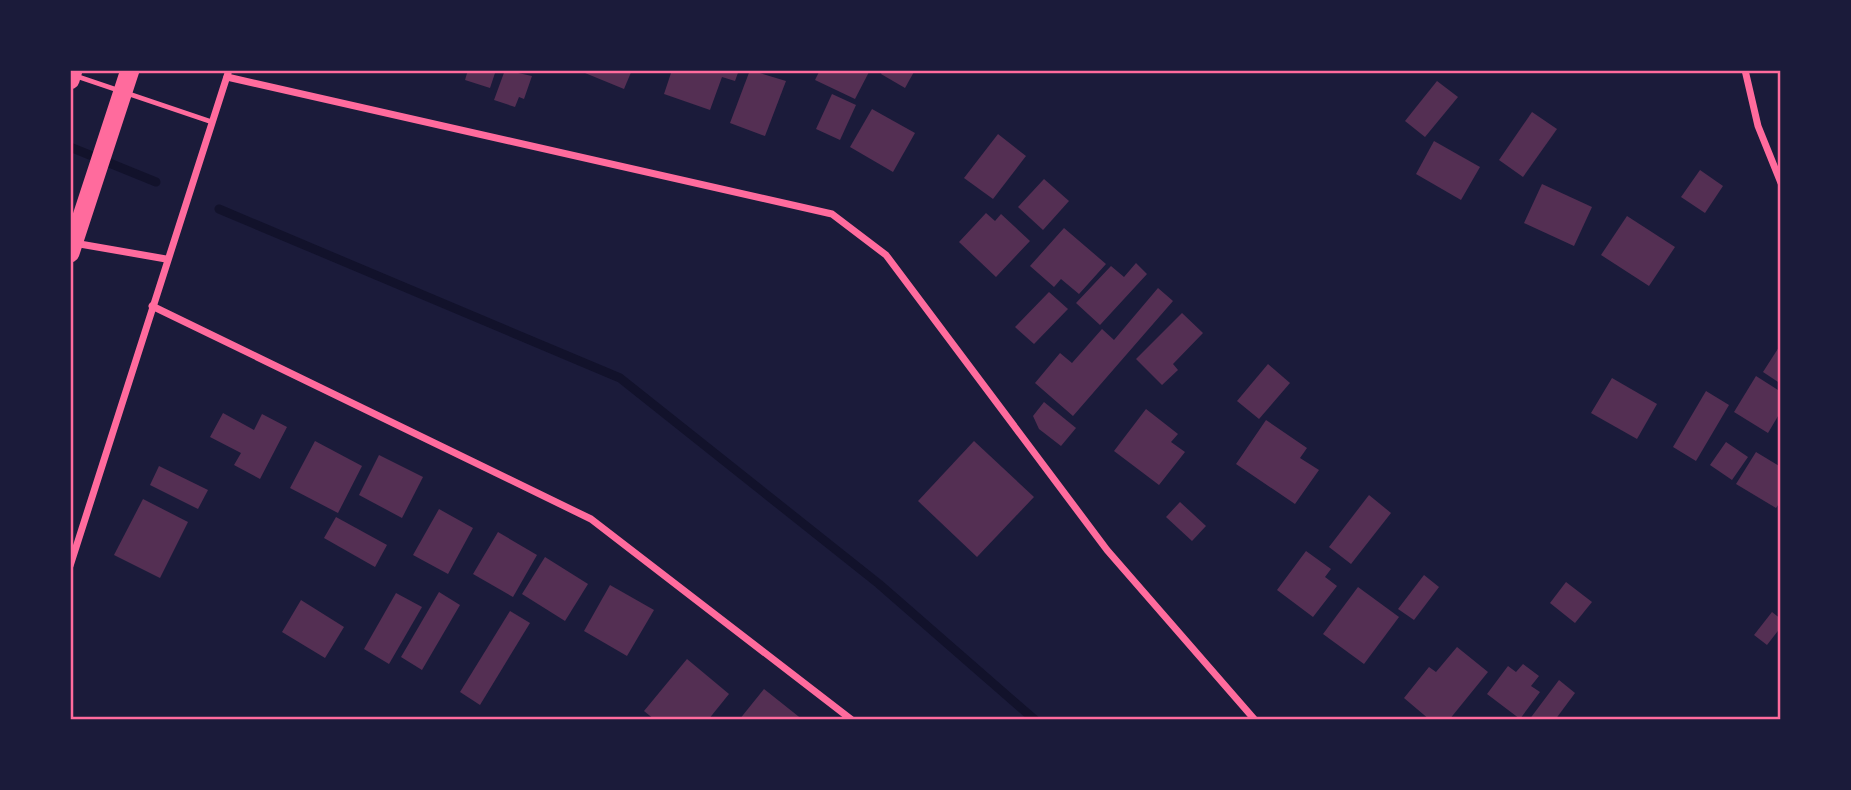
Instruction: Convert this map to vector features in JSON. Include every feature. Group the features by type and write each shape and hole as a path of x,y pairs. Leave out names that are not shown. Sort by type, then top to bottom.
{"highway":[{"path":"70,253 130,70"},
{"path":"70,80 72,72"}],"street":[{"path":"1745,70 1758,126 1781,183"},
{"path":"70,566 166,259 228,74 832,214 886,255 1107,550 1255,720"},
{"path":"70,243 166,259"},
{"path":"152,306 592,519 852,720"}],"lane":[{"path":"72,72 212,122"}],"building":[{"path":"468,70 496,70 490,88 465,80"},
{"path":"505,70 532,76 524,99 519,97 515,107 494,100"},
{"path":"586,70 632,70 624,89 585,73"},
{"path":"672,70 739,70 735,81 722,77 710,110 664,94"},
{"path":"750,70 786,81 765,136 730,123"},
{"path":"820,70 870,70 855,99 815,80"},
{"path":"883,70 915,70 905,88 881,74"},
{"path":"1437,81 1458,97 1425,137 1405,121"},
{"path":"832,94 856,105 840,140 816,129"},
{"path":"872,109 915,133 893,172 850,147"},
{"path":"1532,112 1557,129 1523,177 1499,160"},
{"path":"998,134 1026,156 993,199 964,178"},
{"path":"1434,141 1480,167 1461,200 1416,174"},
{"path":"1700,170 1723,186 1705,213 1681,197"},
{"path":"1044,179 1069,201 1043,230 1018,207"},
{"path":"1542,184 1592,207 1574,246 1524,223"},
{"path":"986,213 995,221 1001,214 1030,241 996,277 959,242"},
{"path":"1627,216 1675,247 1649,286 1601,255"},
{"path":"1064,228 1106,264 1079,294 1061,279 1054,287 1030,266"},
{"path":"1136,263 1147,274 1100,325 1076,303 1111,266 1124,277"},
{"path":"1158,288 1173,301 1073,416 1035,383 1060,353 1072,363 1102,329 1114,340"},
{"path":"1049,292 1068,309 1034,344 1015,327"},
{"path":"1182,313 1203,333 1173,364 1178,370 1162,385 1136,359"},
{"path":"1781,344 1781,384 1763,372"},
{"path":"1268,364 1290,383 1259,419 1237,401"},
{"path":"1756,376 1781,392 1781,411 1768,433 1734,412"},
{"path":"1612,378 1657,404 1637,439 1591,413"},
{"path":"1706,391 1729,405 1696,461 1673,447"},
{"path":"1044,402 1076,428 1061,446 1039,429 1033,416"},
{"path":"1146,409 1178,434 1171,442 1185,452 1159,485 1114,451"},
{"path":"223,413 254,430 262,414 287,427 260,479 234,465 241,453 210,437"},
{"path":"1266,420 1307,448 1300,458 1319,470 1295,504 1236,464"},
{"path":"315,441 362,466 338,513 290,488"},
{"path":"974,441 1034,497 977,557 918,501"},
{"path":"1726,442 1748,457 1732,480 1710,465"},
{"path":"1756,452 1781,467 1781,501 1776,508 1736,484"},
{"path":"379,455 423,477 402,518 359,495"},
{"path":"159,466 208,490 198,509 150,485"},
{"path":"1369,495 1391,513 1351,564 1329,547"},
{"path":"143,499 188,522 160,578 114,555"},
{"path":"1180,502 1206,526 1192,541 1166,517"},
{"path":"439,509 473,528 448,574 413,555"},
{"path":"336,517 387,545 375,567 324,538"},
{"path":"498,532 537,555 513,597 473,574"},
{"path":"1306,551 1331,569 1325,577 1337,586 1313,617 1277,590"},
{"path":"545,557 588,584 565,621 522,594"},
{"path":"1424,575 1439,587 1414,620 1398,609"},
{"path":"1566,582 1592,602 1575,623 1550,603"},
{"path":"610,585 654,610 627,656 584,631"},
{"path":"1358,587 1399,617 1364,664 1323,634"},
{"path":"439,592 460,605 422,670 401,657"},
{"path":"396,593 422,607 389,664 364,649"},
{"path":"301,600 344,627 325,658 282,632"},
{"path":"510,611 530,623 480,705 460,692"},
{"path":"1772,612 1781,619 1781,627 1767,645 1754,635"},
{"path":"1457,647 1488,672 1449,720 1430,720 1404,698 1429,667 1436,672"},
{"path":"687,659 729,694 708,720 655,720 644,711"},
{"path":"1523,664 1539,676 1531,686 1540,692 1520,719 1487,694 1508,666 1516,672"},
{"path":"1559,680 1575,693 1555,720 1529,720"},
{"path":"764,689 803,720 739,720"}],"waterway":[{"path":"70,147 156,182"},
{"path":"219,209 620,378 879,584 1035,720"}]}
